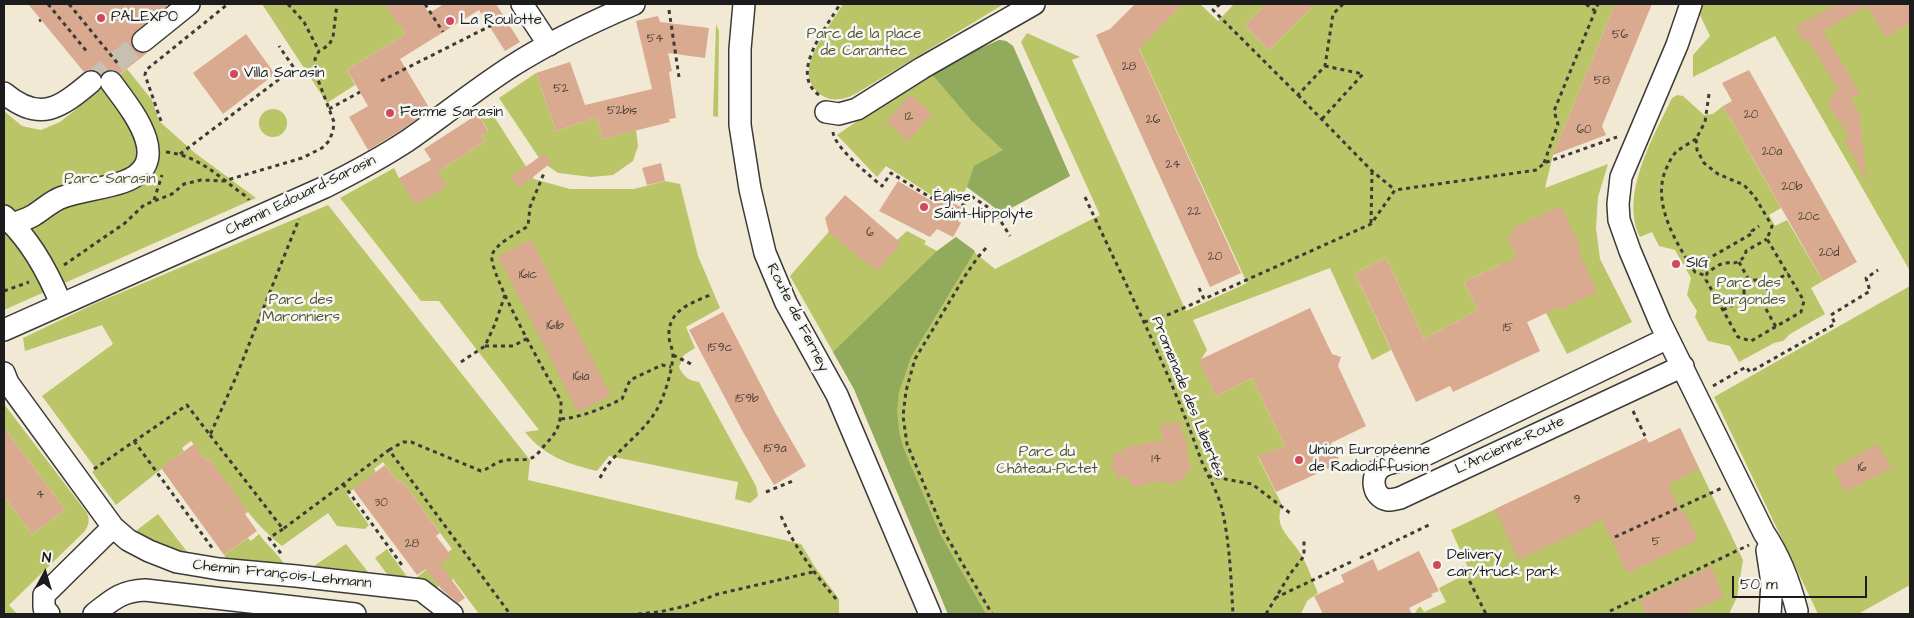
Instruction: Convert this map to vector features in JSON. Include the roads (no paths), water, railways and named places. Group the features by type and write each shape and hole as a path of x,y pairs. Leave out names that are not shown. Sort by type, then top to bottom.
{"street":[{"path":"143,40 189,4"},
{"name":"Chemin Edouard-Sarasin","path":"4,330 290,203 373,162 407,141 498,75 548,45 599,19 634,4"},
{"name":"Route de Ferney","path":"744,4 740,49 740,125 750,189 765,254 786,303 837,395 927,611"},
{"path":"826,112 839,114 857,109 922,68 1034,4"},
{"path":"1691,4 1677,45 1621,177 1618,204 1620,220 1630,252 1759,538 1772,583 1770,614 1783,608 1791,608 1799,613"},
{"path":"516,10 548,45"},
{"path":"4,93 16,103 35,110 51,108 62,105 109,78 136,116 145,134 146,160 141,170 133,177 122,183 64,197 50,203 34,216 8,220 48,275 61,304"},
{"name":"L'Ancienne-Route","path":"1668,338 1421,457 1382,466 1374,479 1375,489 1383,498 1388,500 1400,498 1683,366"},
{"name":"Chemin François-Lehmann","path":"4,373 8,383 113,527 128,540 149,552 177,562 218,569 421,590 452,614"},
{"path":"1596,373 1609,400"},
{"path":"49,614 44,608 44,595 113,527"},
{"path":"1759,538 1781,561 1799,613"},
{"name":"Chemin François-Lehmann","path":"94,614 116,597 130,591 145,590 355,614"}],"tunnel":[{"path":"91,82 143,41"}],"place":[{"name":"PALEXPO","path":"101,18"},
{"name":"La Roulotte","path":"450,21"},
{"name":"Villa Sarasin","path":"234,74"},
{"name":"Ferme Sarasin","path":"390,113"},
{"name":"Église Saint-Hippolyte","path":"924,207"},
{"name":"SIG","path":"1676,264"},
{"name":"Union Européenne de Radiodiffusion","path":"1299,460"},
{"name":"Delivery car/truck park","path":"1437,565"}],"park label":[{"name":"Parc de la place de Carantec","path":"864,44"},
{"name":"Parc Sarasin","path":"110,180"},
{"name":"Parc des Burgondes","path":"1749,292"},
{"name":"Parc des Maronniers","path":"301,310"},
{"name":"Parc du Château-Pictet","path":"1047,462"}]}
